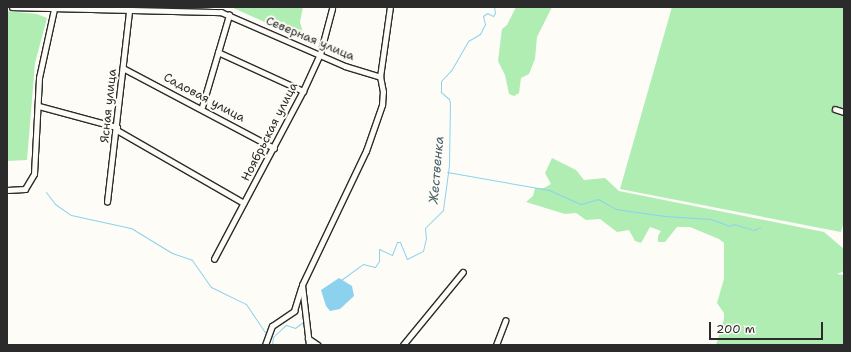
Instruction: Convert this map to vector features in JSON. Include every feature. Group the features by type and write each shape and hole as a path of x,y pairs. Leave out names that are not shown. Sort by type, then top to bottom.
{"street":[{"path":"12,7 43,8"},
{"path":"265,345 272,326 294,311 302,285 366,151 382,105 383,92 380,77 390,7"},
{"name":"Северная улица","path":"43,8 54,10 129,12 221,12 320,54 380,77"},
{"name":"Ноябрьская улица","path":"214,259 303,91 320,54 332,9"},
{"path":"7,190 25,189 34,174 39,106 39,78 54,10"},
{"name":"Ясная улица","path":"107,202 117,128 129,12"},
{"path":"202,107 229,15"},
{"path":"218,52 303,91"},
{"name":"Садовая улица","path":"123,68 202,107 274,148"},
{"path":"39,106 117,128 244,203"},
{"path":"835,109 844,112"},
{"path":"403,345 463,272"},
{"path":"302,285 309,345"},
{"path":"496,345 505,321"},
{"path":"308,338 318,345"}],"green space":[{"path":"231,7 303,7 300,22 305,40"},
{"path":"516,7 552,7 537,37 535,59 529,74 521,78 519,93 514,96 509,94 505,75 498,61 502,29 507,25"},
{"path":"672,7 844,7 844,221 841,232 620,189"},
{"path":"7,11 37,14 47,18 35,63 27,160 7,161"},
{"path":"552,158 576,170 584,180 605,178 619,191 824,232 844,249 844,271 837,274 844,275 844,345 716,345 724,319 724,313 717,303 724,279 724,243 719,239 690,227 677,227 665,242 658,242 658,236 661,231 650,227 641,243 635,241 629,230 617,232 600,219 586,220 576,213 565,214 526,202 533,196 535,188 544,188 551,184 545,173"}],"water":[{"path":"339,278 352,286 354,296 340,309 330,311 326,306 321,290"}],"waterway":[{"name":"Жественка","path":"341,280 363,264 375,267 379,261 379,249 392,255 397,242 400,242 407,259 423,251 426,238 425,228 443,210 449,165 450,103 449,99 441,92 441,81 452,69 468,41 480,34 485,24 483,16 487,13 493,16 495,13 494,7"},
{"path":"447,172 549,190 581,204 598,199 616,209 664,216 711,219 729,226 734,224 754,230 760,227"},
{"path":"46,192 55,204 71,215 131,228 172,253 192,260 211,287 246,304 265,332"},
{"name":"Жественка","path":"272,345 273,337 286,325 295,328 303,322"}]}
